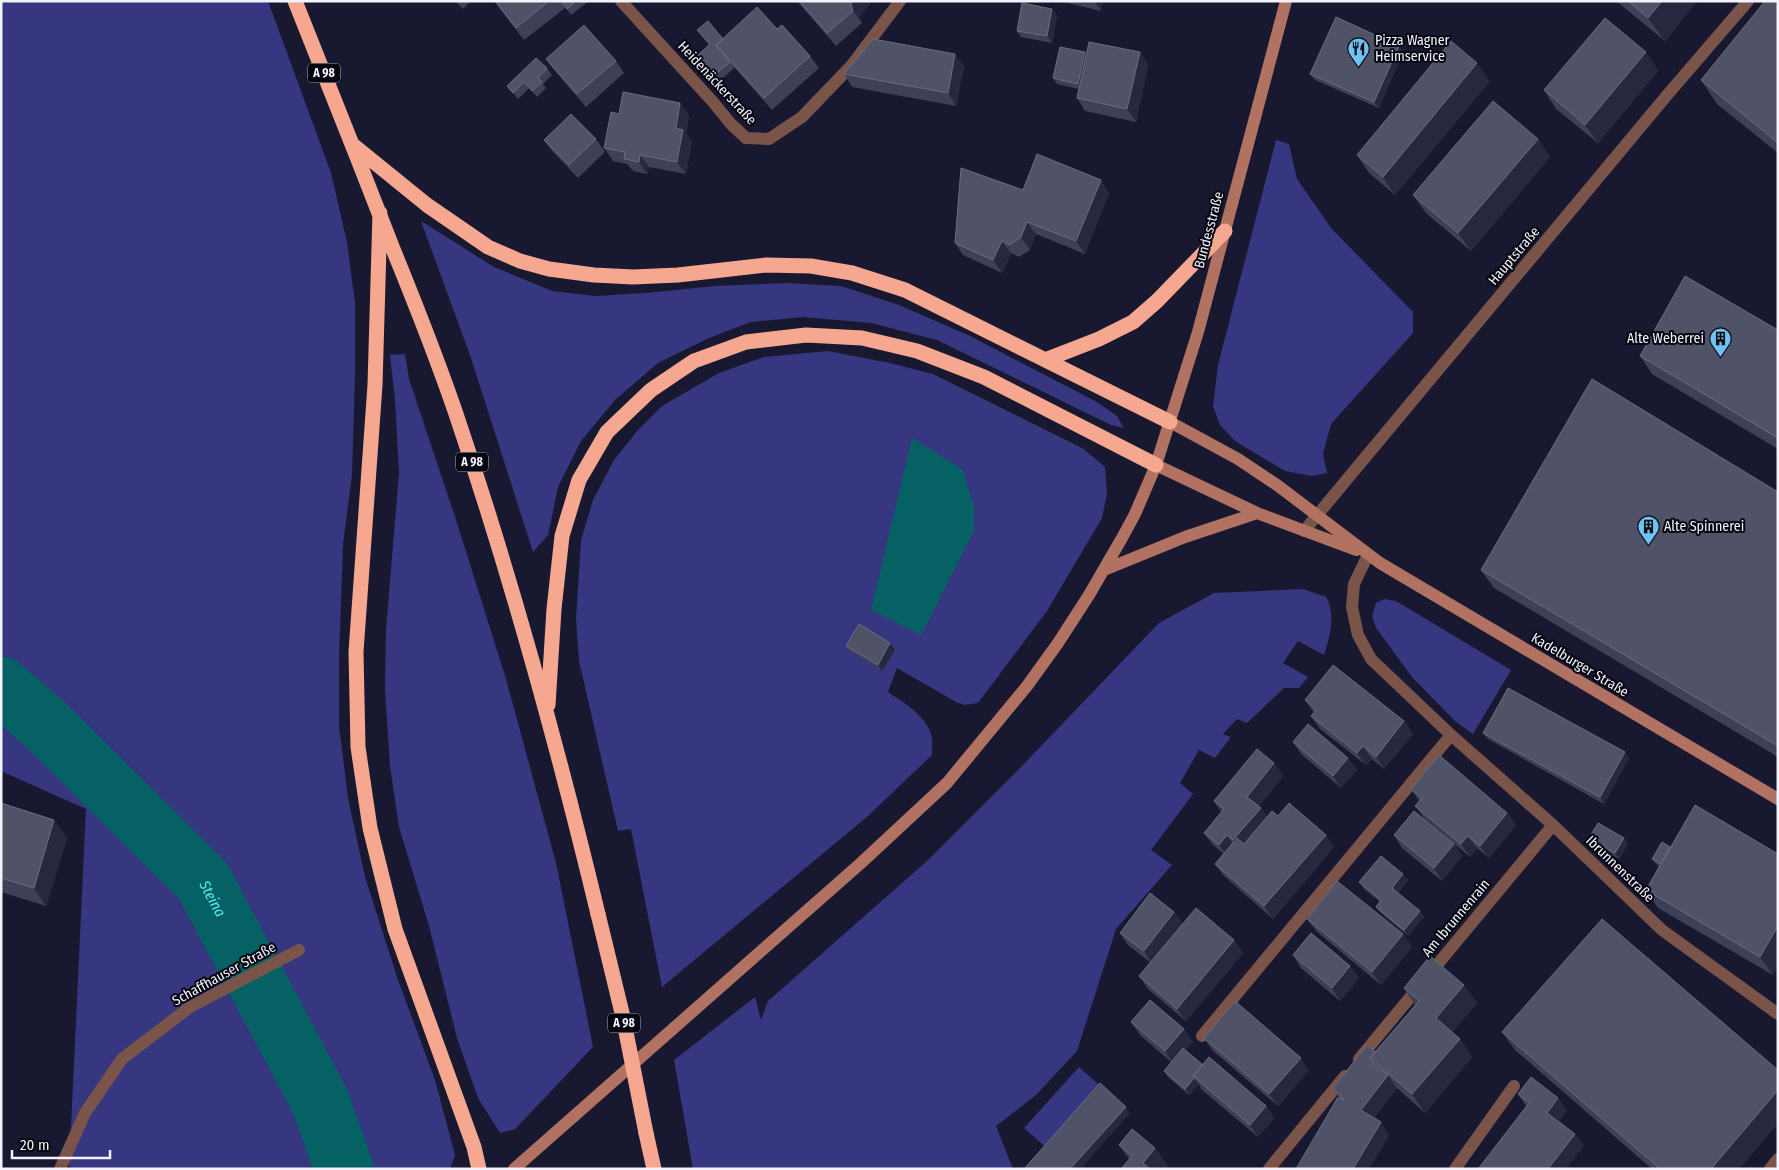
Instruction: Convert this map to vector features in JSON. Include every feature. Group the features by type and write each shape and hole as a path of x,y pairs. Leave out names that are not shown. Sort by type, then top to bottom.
{"highway":[{"name":"A 98","path":"295,1 380,213 454,409 491,522 572,805 623,1017 654,1169"},
{"path":"352,144 427,205 488,247 520,261 549,269 594,275 633,277 766,265 811,266 852,273 905,290 1170,422"},
{"path":"380,213 375,385 356,652 358,747 370,828 395,929 474,1147 479,1169"},
{"path":"1045,360 1099,339 1133,322 1157,301 1224,231"},
{"path":"548,716 554,609 562,536 579,480 607,432 651,390 694,362 746,342 806,334 871,340 917,351 984,377 1156,465"}],"main road":[{"name":"Bundesstraße","path":"514,1169 868,857 947,782 1027,686 1058,643 1104,570 1135,514 1156,465 1198,332 1286,1"},
{"name":"Kadelburger Straße","path":"1170,422 1238,459 1277,485 1368,555 1388,568 1778,799"},
{"name":"Kadelburger Straße","path":"1156,465 1257,513 1368,555"},
{"path":"1104,570 1184,537 1257,513"}],"street":[{"name":"Heidenäckerstraße","path":"621,1 730,124 746,138 769,139 802,117 851,66 900,1"},
{"name":"Hauptstraße","path":"1304,531 1661,102 1748,1"},
{"name":"Ibrunnenstraße","path":"1368,555 1354,584 1352,607 1358,636 1371,660 1553,825 1614,886 1662,930 1778,1014"},
{"path":"1202,1036 1452,735"},
{"name":"Am Ibrunnenrain","path":"1269,1169 1553,825"},
{"name":"Schaffhauser Straße","path":"60,1169 85,1112 122,1059 190,1007 299,950"},
{"path":"1455,1169 1514,1086"},
{"path":"1770,1169 1778,1159"}],"shaded area":[{"path":"1,1 268,1 331,173 347,242 355,303 352,475 343,544 339,659 339,726 348,798 365,877 397,977 435,1080 455,1155 450,1169 69,1169 86,809 1,771"},
{"path":"1276,140 1289,144 1297,179 1331,228 1413,312 1413,333 1331,424 1323,454 1327,473 1312,476 1285,471 1235,441 1220,425 1213,406 1218,365"},
{"path":"421,221 494,267 552,291 595,296 715,286 787,283 841,286 899,305 970,336 1097,402 1117,416 1124,428 1111,425 937,340 871,323 803,317 751,322 709,338 658,363 615,400 581,441 558,487 548,535 533,552 471,358"},
{"path":"828,351 890,363 933,374 1082,448 1105,467 1107,493 1102,518 1047,611 978,703 964,705 956,702 897,668 888,692 913,710 924,721 932,736 932,755 868,816 662,987 631,829 618,831 579,661 576,619 581,540 593,500 614,460 638,430 662,406 719,373 764,357"},
{"path":"405,354 409,379 506,679 556,863 593,1047 515,1129 500,1133 478,1098 457,1038 429,926 399,827 390,766 385,689 386,629 399,473 395,400 390,355"},
{"path":"912,438 963,470 974,506 974,531 921,635 871,610"},
{"path":"1303,589 1326,597 1329,604 1331,626 1324,655 1298,641 1283,663 1308,677 1299,688 1284,688 1247,723 1237,719 1223,734 1231,737 1215,758 1199,750 1180,783 1193,794 1151,850 1172,865 1116,929 1077,1051 1036,1095 996,1126 1013,1169 693,1169 674,1060 755,997 761,1020 768,1001 927,861 1020,768 1159,623 1214,593"},
{"path":"1384,599 1396,601 1511,670 1473,734 1455,721 1412,677 1376,628 1372,616 1376,603"},
{"path":"1079,1067 1104,1089 1050,1151 1024,1128"}],"building":[{"path":"495,1 549,1 516,28"},
{"path":"561,1 576,1 567,9"},
{"path":"799,1 853,1 851,4 853,11 827,33"},
{"path":"1628,1 1662,1 1648,18"},
{"path":"1765,1 1774,1 1778,4 1778,143 1701,80"},
{"path":"1022,3 1052,9 1047,36 1017,31"},
{"path":"757,7 777,29 782,25 810,56 764,98 716,45"},
{"name":"Pizza Wagner Heimservice","path":"1336,17 1399,46 1374,102 1310,74"},
{"path":"1605,18 1646,52 1585,125 1544,90"},
{"path":"708,21 723,39 716,45 730,62 715,75 698,55 710,44 697,30"},
{"path":"584,25 616,61 577,94 546,59"},
{"path":"873,39 955,54 948,93 844,74"},
{"path":"1451,41 1477,63 1383,177 1357,155"},
{"path":"1089,42 1140,52 1127,109 1077,98"},
{"path":"1060,47 1085,52 1078,84 1053,78"},
{"path":"536,58 547,68 538,78 542,82 532,91 524,82 513,93 507,86"},
{"path":"623,92 680,103 676,128 683,130 677,162 640,155 639,162 624,159 625,152 604,148 611,112 619,114"},
{"path":"1493,101 1538,139 1458,233 1413,195"},
{"path":"571,114 596,139 569,165 544,140"},
{"path":"1037,154 1101,180 1076,241 1027,222 1021,237 1010,245 1002,241 993,260 955,243 961,168 1023,190"},
{"name":"Alte Weberrei","path":"1685,276 1778,330 1778,438 1640,356"},
{"name":"Alte Spinnerei","path":"1592,379 1778,492 1778,746 1481,570"},
{"path":"859,624 890,643 878,665 846,646"},
{"path":"1333,665 1404,721 1376,757 1363,746 1357,753 1311,716 1316,710 1305,700"},
{"path":"1508,688 1625,752 1600,797 1483,733"},
{"path":"1308,724 1348,758 1333,776 1293,742"},
{"path":"1257,749 1274,763 1247,797 1261,808 1233,840 1227,835 1219,845 1204,833 1224,809 1214,801"},
{"path":"1439,755 1507,813 1480,846 1468,836 1461,844 1415,806 1422,798 1411,789"},
{"path":"1,803 54,820 34,888 1,878"},
{"path":"1289,803 1326,835 1264,906 1215,864 1237,838 1244,844 1272,811 1278,816"},
{"path":"1695,805 1778,854 1778,926 1760,957 1646,890"},
{"path":"1414,811 1454,844 1434,868 1394,835"},
{"path":"1598,823 1624,838 1615,853 1589,838"},
{"path":"1662,842 1670,847 1661,864 1652,859"},
{"path":"1381,856 1403,874 1392,888 1420,911 1404,930 1376,907 1381,900 1359,882"},
{"path":"1337,881 1403,934 1372,972 1307,919"},
{"path":"1150,893 1174,912 1144,951 1120,933"},
{"path":"1196,908 1234,940 1177,1009 1139,976"},
{"path":"1602,919 1778,1070 1778,1090 1711,1169 1660,1169 1502,1032"},
{"path":"1311,933 1350,966 1332,988 1293,955"},
{"path":"1430,956 1464,985 1436,1018 1460,1039 1412,1094 1370,1058 1419,1001 1404,988"},
{"path":"1150,1000 1184,1029 1165,1051 1131,1022"},
{"path":"1235,1001 1301,1058 1269,1094 1204,1038"},
{"path":"1367,1045 1376,1052 1370,1058 1374,1064 1388,1075 1361,1110 1381,1122 1353,1169 1296,1169 1338,1097 1344,1100 1333,1088"},
{"path":"1183,1048 1203,1065 1185,1089 1164,1071"},
{"path":"1209,1057 1266,1106 1250,1125 1193,1076"},
{"path":"1531,1077 1558,1098 1547,1113 1575,1134 1548,1169 1478,1169 1529,1103 1518,1094"},
{"path":"1100,1083 1126,1107 1070,1169 1024,1169"},
{"path":"1132,1129 1155,1148 1143,1163 1150,1169 1121,1169 1132,1156 1119,1145"}],"waterway":[{"name":"Steina","path":"1,686 47,726 203,881 321,1103 344,1169"}],"place":[{"name":"Pizza Wagner Heimservice","path":"1359,67"},
{"name":"Alte Weberrei","path":"1720,357"},
{"name":"Alte Spinnerei","path":"1648,545"}]}
